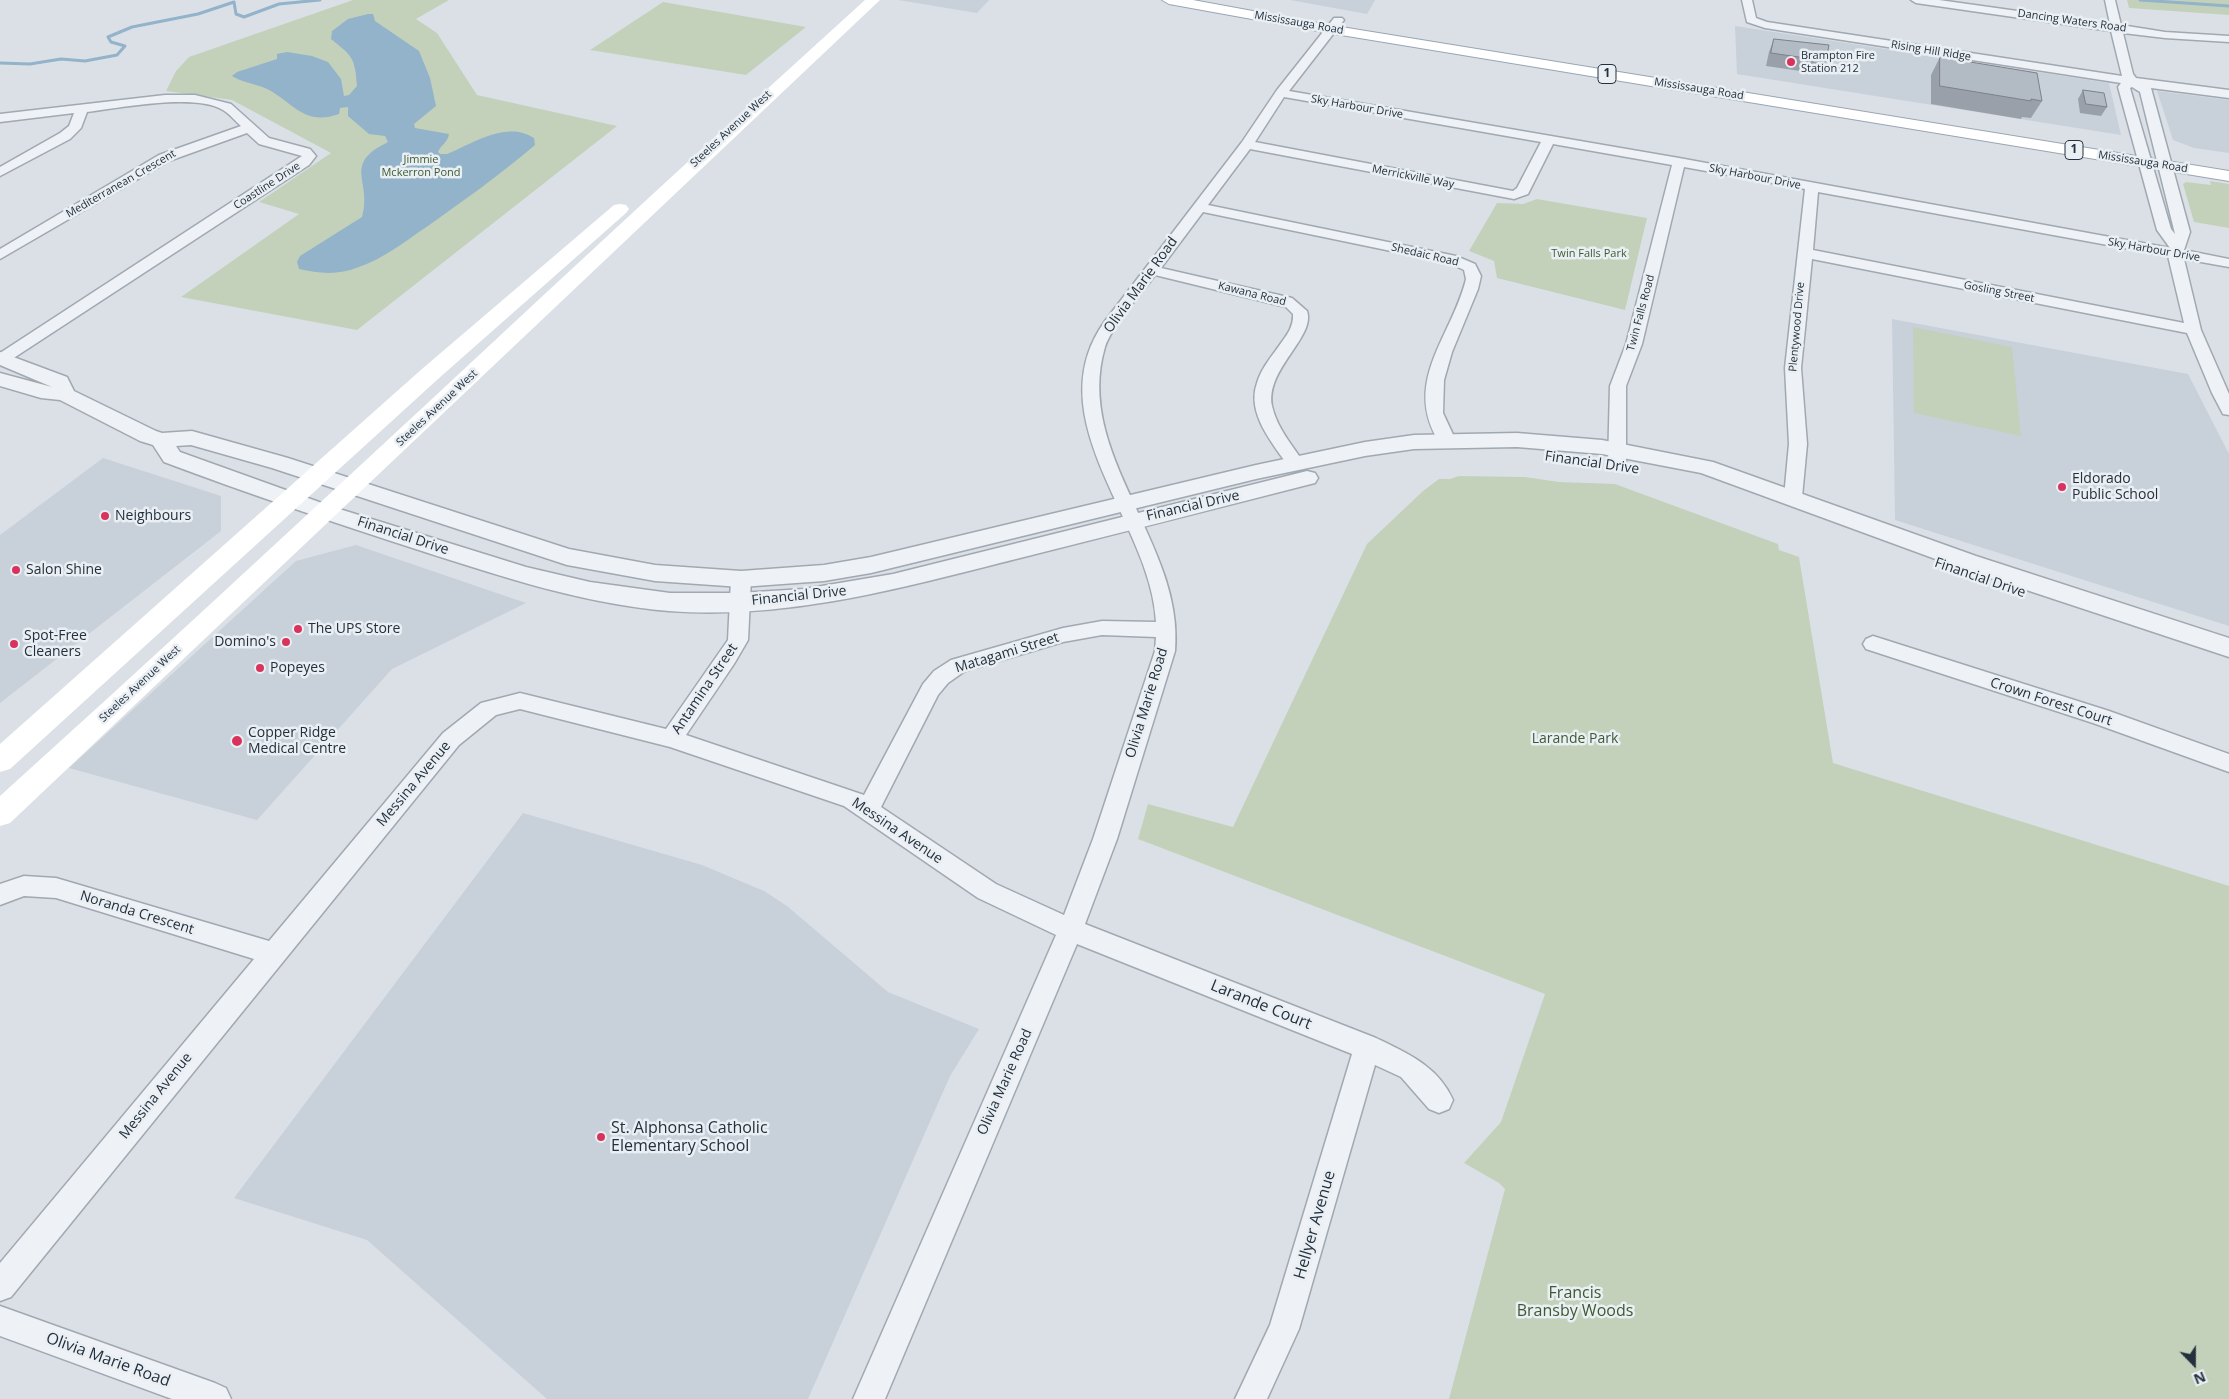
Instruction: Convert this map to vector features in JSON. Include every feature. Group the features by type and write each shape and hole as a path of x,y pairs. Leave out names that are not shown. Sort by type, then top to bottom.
{"main road":[{"name":"Steeles Avenue West","path":"0,814 352,487 668,187 873,0"},
{"name":"Mississauga Road","path":"1169,0 1333,24 2166,160 2229,166"},
{"name":"Mississauga Road","path":"1221,0 1333,24"},
{"name":"Steeles Avenue West","path":"670,164 830,19"},
{"name":"Mississauga Road","path":"2166,160 2229,176"},
{"path":"0,761 503,309 641,190"}],"street":[{"name":"Rising Hill Ridge","path":"1747,0 1751,20 1769,26 2132,81"},
{"name":"Dancing Waters Road","path":"1916,0 2187,37 2229,39"},
{"path":"2110,0 2127,75 2132,81 2146,90 2166,160 2183,232 2176,249"},
{"name":"Olivia Marie Road","path":"869,1399 1071,930 1118,801 1165,651 1167,630 1163,599 1151,562 1112,472 1093,413 1091,378 1098,345 1110,324 1247,144 1333,24"},
{"path":"2229,94 2132,81 2124,87 2164,230 2176,249 2193,330 2229,410"},
{"name":"Sky Harbour Drive","path":"1282,93 1679,162 1812,188 2176,249 2229,263"},
{"name":"Coastline Drive","path":"0,118 165,99 195,99 227,107 264,141 305,152 309,156 304,162 0,359"},
{"path":"0,172 66,136 75,128 82,109"},
{"name":"Mediterranean Crescent","path":"0,255 164,158 248,128"},
{"name":"Merrickville Way","path":"1247,144 1499,194 1514,195 1523,191 1548,140"},
{"name":"Twin Falls Road","path":"1617,457 1618,386 1634,344 1679,162"},
{"name":"Plentywood Drive","path":"1793,497 1798,444 1793,368 1812,188"},
{"name":"Shedaic Road","path":"1199,206 1451,259 1467,265 1474,274 1434,386 1434,411 1447,441"},
{"name":"Gosling Street","path":"1805,253 2193,330"},
{"name":"Kawana Road","path":"1151,270 1287,301 1301,313 1302,319 1299,327 1265,384 1263,404 1274,432 1295,463"},
{"name":"Financial Drive","path":"0,359 60,381 64,394"},
{"name":"Financial Drive","path":"0,379 41,392 64,394 148,436 161,440 192,438 317,475 567,557 740,590 804,598 893,582 1295,463 1404,443 1517,440 1617,457 1704,467 1793,497 1968,562 2229,648"},
{"name":"Financial Drive","path":"161,440 172,456 325,512 523,575 590,591 670,602 740,590"},
{"name":"Financial Drive","path":"1128,512 1379,463 1454,455 1530,454 1617,457 1692,482 1762,502 2229,665"},
{"name":"Antamina Street","path":"672,739 738,640 740,590"},
{"name":"Matagami Street","path":"868,810 930,690 941,677 958,665 1063,636 1102,628 1167,630"},
{"name":"Crown Forest Court","path":"1873,644 2101,718 2229,763"},
{"name":"Messina Avenue","path":"0,1286 451,739 489,709 520,701 672,739 852,799 987,892 1071,930"},
{"name":"Noranda Crescent","path":"0,895 24,886 56,888 274,954"},
{"name":"Larande Court","path":"1071,930 1367,1047 1410,1068 1438,1100"},
{"name":"Hellyer Avenue","path":"1251,1399 1284,1329 1367,1047"},
{"name":"Olivia Marie Road","path":"0,1321 215,1399"}],"shaded area":[{"path":"898,0 989,0 977,13"},
{"path":"1290,0 1375,0 1367,14"},
{"path":"1735,26 2109,83 2121,135 1737,74"},
{"path":"2157,91 2229,100 2229,153 2194,148 2173,140"},
{"name":"Eldorado Public School","path":"1892,319 2188,374 2229,454 2229,626 1895,520"},
{"path":"103,458 221,496 221,531 0,703 0,535"},
{"path":"356,545 526,603 392,669 257,820 69,768 296,561"},
{"name":"St. Alphonsa Catholic Elementary School","path":"523,813 702,865 764,891 787,906 888,992 979,1029 950,1076 808,1399 547,1399 367,1240 234,1198"}],"green space":[{"name":"Jimmie Mckerron Pond","path":"353,0 449,0 416,19 437,33 477,95 617,126 357,330 181,297 299,214 259,202 331,153 232,100 166,91 176,71 189,57"},
{"path":"2127,0 2229,0 2229,15 2129,8"},
{"path":"663,2 806,27 746,75 590,50"},
{"path":"2210,181 2229,184 2229,228 2194,222 2183,184 2186,182 2211,185"},
{"name":"Twin Falls Park","path":"1537,199 1647,218 1625,310 1497,278 1494,261 1469,251 1497,203 1523,204"},
{"path":"1913,327 2012,347 2021,436 1914,413"},
{"name":"Larande Park","path":"1459,476 1525,477 1559,482 1615,484 1778,544 1779,550 1799,557 1833,763 2229,886 2229,1399 1449,1399 1505,1189 1499,1183 1464,1163 1501,1122 1545,994 1138,839 1148,804 1233,827 1367,544 1423,491 1439,479 1450,479"}],"water":[{"path":"373,14 375,21 419,51 430,78 436,106 414,124 415,128 449,134 438,152 440,154 447,154 478,140 501,133 523,133 534,138 535,145 467,198 376,260 352,270 337,272 322,273 299,269 297,262 300,256 362,217 364,193 362,166 366,158 374,150 388,142 385,136 369,134 348,116 348,107 340,108 339,114 327,117 307,115 275,93 232,76 237,72 277,59 277,54 287,52 312,56 328,62 341,79 344,96 349,95 357,86 355,69 351,58 344,49 331,39 332,31 348,19"}],"building":[{"path":"1774,39 1829,45 1826,61 1771,53"},
{"path":"1940,57 2037,73 2042,101 2031,99 2031,101 1940,86"},
{"path":"2083,90 2104,93 2107,107 2086,104"}],"waterway":[{"path":"0,63 30,64 61,59 85,61 117,55 125,46 111,42 108,37 132,27 198,14 234,2 236,14 244,17 279,4 320,0"},
{"path":"2140,0 2229,6"}],"place":[{"name":"Brampton Fire Station 212","path":"1791,62"},
{"name":"Eldorado Public School","path":"2062,487"},
{"name":"Neighbours","path":"105,516"},
{"name":"Salon Shine","path":"16,570"},
{"name":"The UPS Store","path":"298,629"},
{"name":"Domino's","path":"286,642"},
{"name":"Spot-Free Cleaners","path":"14,644"},
{"name":"Popeyes","path":"260,668"},
{"name":"Copper Ridge Medical Centre","path":"237,741"},
{"name":"St. Alphonsa Catholic Elementary School","path":"601,1137"}],"park label":[{"name":"Francis Bransby Woods","path":"1575,1302"}]}
